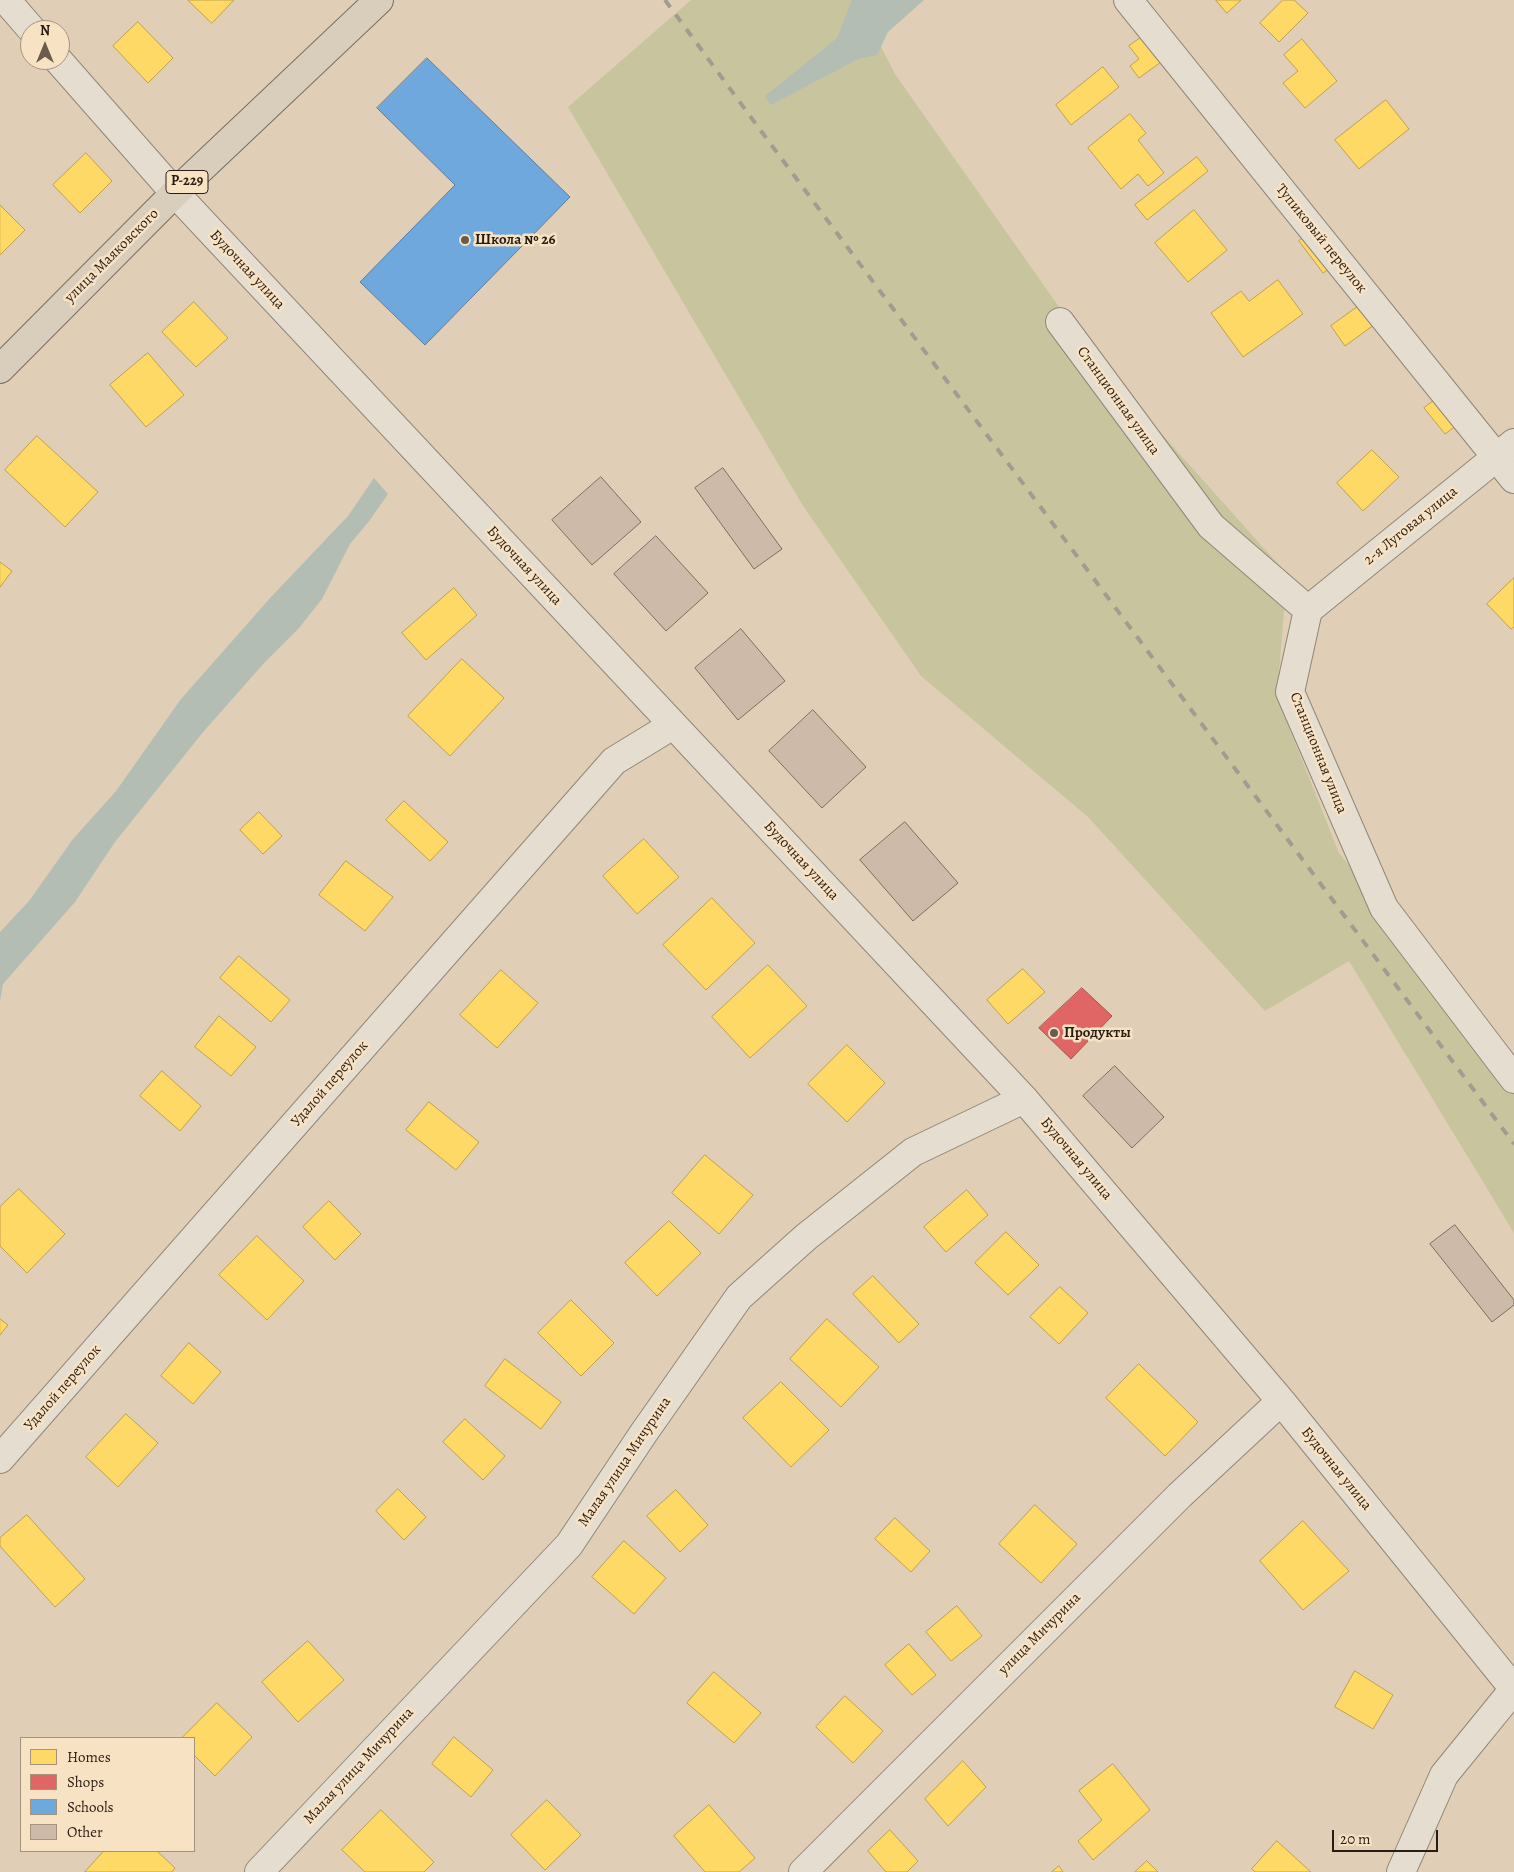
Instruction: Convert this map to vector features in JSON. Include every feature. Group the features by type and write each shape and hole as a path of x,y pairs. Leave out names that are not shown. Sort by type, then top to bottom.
{"main road":[{"name":"улица Маяковского","path":"0,369 175,193 379,0"}],"street":[{"path":"6,0 23,20"},
{"name":"Тупиковый переулок","path":"1128,0 1505,450 1514,479"},
{"name":"Будочная улица","path":"67,70 175,193 1024,1099 1281,1401 1514,1689"},
{"name":"Станционная улица","path":"1060,322 1211,526 1308,610 1290,692 1384,908 1514,1079"},
{"name":"2-я Луговая улица","path":"1308,610 1505,450"},
{"name":"Удалой переулок","path":"0,1460 614,761 673,725"},
{"name":"Малая улица Мичурина","path":"259,1872 569,1545 643,1434 740,1297 806,1237 913,1152 1024,1099"},
{"name":"улица Мичурина","path":"803,1872 1180,1494 1281,1401"},
{"path":"1401,1872 1444,1775 1514,1689"}],"shaded area":[{"path":"691,0 857,0 895,74 1100,365 1287,574 1277,697 1339,853 1514,1062 1514,1233 1349,961 1265,1011 1088,817 921,676 803,506 568,107"},
{"path":"852,0 924,0 888,32 877,55 858,59 771,105 765,96 837,38"},
{"path":"374,478 388,494 350,544 322,599 299,628 265,662 204,731 115,842 75,902 3,984 0,1001 0,932 29,901 73,839 116,791 181,699 271,597 348,516"}],"building: Homes":[{"path":"188,0 234,0 212,23"},
{"path":"1216,0 1241,0 1227,13"},
{"path":"1283,0 1294,0 1308,13 1279,42 1260,23"},
{"path":"138,22 173,58 148,83 113,46"},
{"path":"1149,32 1168,57 1139,78 1130,66 1139,59 1129,46"},
{"path":"1302,39 1337,81 1305,108 1283,83 1298,71 1284,55"},
{"path":"1103,67 1119,87 1071,125 1056,105"},
{"path":"1386,100 1409,129 1359,169 1335,140"},
{"path":"1130,114 1146,133 1138,140 1164,173 1148,186 1138,174 1121,189 1088,148"},
{"path":"86,153 112,181 80,213 53,185"},
{"path":"1197,157 1208,171 1147,220 1135,205"},
{"path":"0,205 25,230 0,255"},
{"path":"1194,210 1227,250 1188,282 1155,243"},
{"path":"1319,227 1343,259 1323,273 1299,241"},
{"path":"1278,280 1303,314 1243,357 1211,313 1241,291 1249,301"},
{"path":"194,302 228,338 196,367 162,332"},
{"path":"1363,303 1378,322 1345,346 1331,326"},
{"path":"148,353 184,395 146,427 110,385"},
{"path":"1443,394 1464,420 1445,434 1424,408"},
{"path":"37,436 98,492 65,527 5,470"},
{"path":"1372,450 1399,477 1363,511 1337,483"},
{"path":"0,562 12,571 0,587"},
{"path":"1514,578 1514,627 1511,629 1487,604"},
{"path":"454,588 477,615 426,660 402,633"},
{"path":"462,659 504,698 450,756 408,716"},
{"path":"404,801 448,842 430,861 386,820"},
{"path":"259,812 282,836 263,854 240,830"},
{"path":"644,839 679,877 637,914 603,876"},
{"path":"346,861 393,897 365,931 319,895"},
{"path":"712,898 755,943 706,990 663,945"},
{"path":"239,956 290,1000 271,1022 220,978"},
{"path":"768,965 807,1006 750,1058 712,1017"},
{"path":"1023,969 1045,992 1008,1024 987,1000"},
{"path":"501,970 538,1003 497,1048 460,1015"},
{"path":"219,1016 256,1047 231,1076 195,1047"},
{"path":"847,1045 885,1083 847,1122 808,1084"},
{"path":"162,1071 201,1106 180,1131 140,1096"},
{"path":"429,1102 479,1142 456,1170 406,1130"},
{"path":"705,1155 753,1195 719,1234 672,1193"},
{"path":"19,1189 65,1234 27,1273 0,1246 0,1207"},
{"path":"967,1190 988,1215 946,1252 924,1227"},
{"path":"329,1201 361,1234 335,1260 303,1227"},
{"path":"669,1221 701,1253 657,1296 625,1263"},
{"path":"1006,1232 1039,1265 1008,1295 975,1263"},
{"path":"257,1236 304,1281 267,1320 219,1275"},
{"path":"873,1276 919,1324 899,1343 853,1294"},
{"path":"1060,1287 1088,1313 1059,1344 1030,1317"},
{"path":"571,1300 614,1343 581,1376 538,1333"},
{"path":"0,1319 8,1325 0,1335"},
{"path":"827,1319 879,1367 841,1407 790,1359"},
{"path":"189,1343 221,1372 193,1404 161,1376"},
{"path":"505,1359 561,1402 541,1429 485,1386"},
{"path":"1139,1364 1198,1422 1165,1456 1106,1398"},
{"path":"781,1382 829,1430 791,1467 743,1418"},
{"path":"126,1414 158,1443 118,1487 86,1457"},
{"path":"465,1419 505,1456 483,1480 443,1442"},
{"path":"398,1489 426,1517 404,1540 376,1511"},
{"path":"676,1490 708,1525 680,1552 647,1516"},
{"path":"1035,1505 1077,1544 1041,1583 999,1544"},
{"path":"27,1515 85,1579 55,1607 0,1546 0,1538"},
{"path":"895,1518 930,1551 911,1572 875,1539"},
{"path":"1303,1521 1349,1571 1303,1610 1260,1561"},
{"path":"624,1541 666,1578 634,1614 592,1577"},
{"path":"957,1606 982,1636 951,1661 926,1632"},
{"path":"308,1641 344,1680 298,1722 262,1682"},
{"path":"909,1644 936,1675 912,1695 885,1665"},
{"path":"1355,1671 1393,1695 1373,1729 1335,1707"},
{"path":"714,1672 761,1713 734,1743 687,1703"},
{"path":"845,1696 883,1731 853,1763 816,1727"},
{"path":"217,1703 252,1737 215,1776 195,1756 195,1737 183,1737"},
{"path":"454,1737 493,1770 471,1797 432,1764"},
{"path":"963,1761 986,1787 948,1826 925,1799"},
{"path":"1113,1764 1150,1810 1093,1860 1078,1841 1102,1820 1079,1791"},
{"path":"547,1800 581,1835 545,1870 511,1835"},
{"path":"709,1805 755,1858 739,1872 705,1872 674,1836"},
{"path":"381,1810 434,1862 424,1872 365,1872 342,1850"},
{"path":"890,1830 918,1861 907,1872 886,1872 868,1851"},
{"path":"1277,1841 1311,1872 1255,1872 1252,1869"},
{"path":"103,1852 158,1852 175,1868 172,1872 85,1872"},
{"path":"1147,1861 1158,1872 1135,1872"},
{"path":"1059,1866 1063,1872 1052,1872"}],"building: Shops":[{"path":"1082,988 1112,1016 1071,1059 1039,1028"}],"building: Schools":[{"name":"Школа № 26","path":"427,58 570,197 425,345 360,282 455,185 377,108"}],"building: Other":[{"path":"723,468 782,549 754,569 695,488"},
{"path":"601,477 641,522 592,565 552,520"},
{"path":"656,536 708,593 666,631 614,574"},
{"path":"741,629 785,681 738,720 695,668"},
{"path":"813,710 866,767 822,808 769,751"},
{"path":"905,822 958,883 913,921 860,860"},
{"path":"1115,1066 1164,1117 1132,1148 1083,1096"},
{"path":"1455,1225 1514,1300 1514,1305 1492,1322 1430,1244"}],"railway":[{"path":"665,0 1514,1144"}],"place":[{"name":"Школа № 26","path":"465,240"},
{"name":"Продукты","path":"1054,1033"}]}
